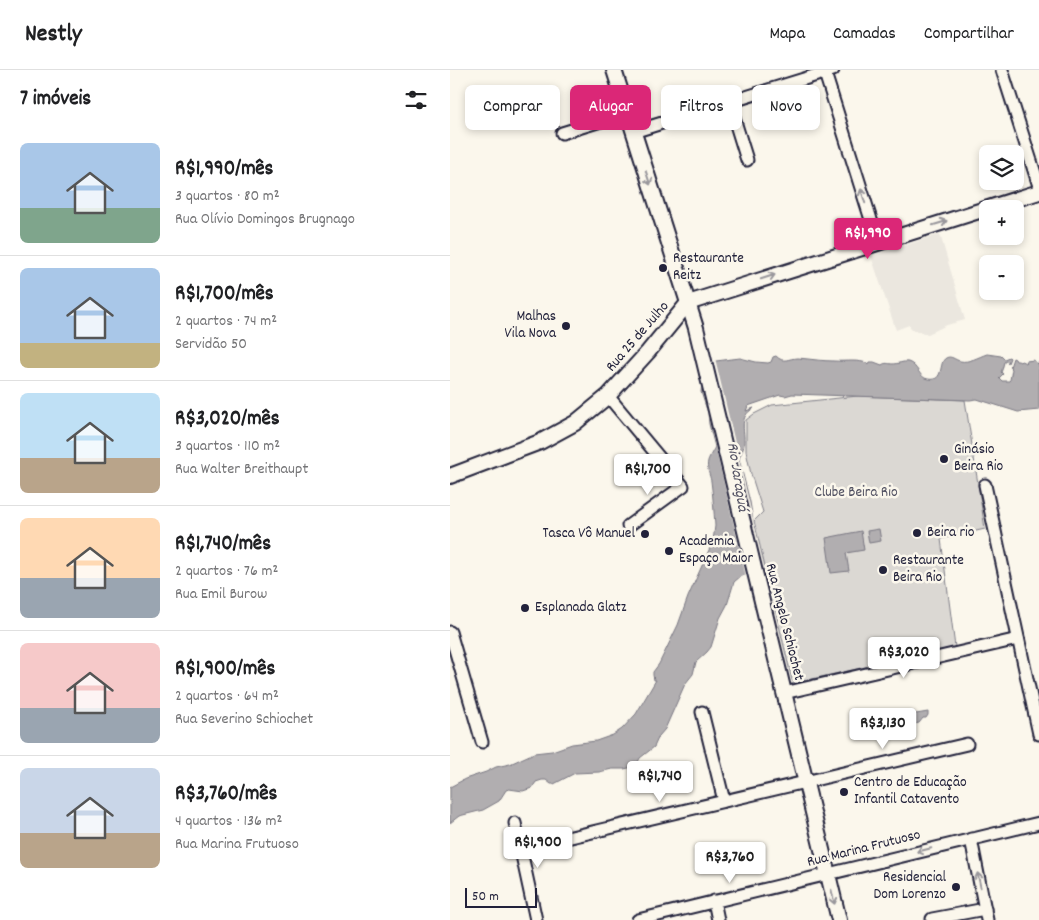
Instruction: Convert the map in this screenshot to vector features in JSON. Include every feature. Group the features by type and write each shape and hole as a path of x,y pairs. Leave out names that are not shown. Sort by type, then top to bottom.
{"main road":[{"name":"Rua 25 de Julho","path":"614,70 619,85"},
{"name":"Rua 25 de Julho","path":"450,476 540,442 575,423 608,396 688,303 633,132"},
{"path":"688,303 1039,192"},
{"name":"Rua Angelo Schiochet","path":"688,303 697,332 839,920"}],"street":[{"path":"1002,70 1039,186"},
{"path":"742,98 827,71 878,242"},
{"path":"633,132 661,123"},
{"path":"562,133 572,130"},
{"path":"738,130 747,160"},
{"path":"608,396 683,486 628,526"},
{"path":"985,485 1039,734"},
{"path":"450,632 482,742"},
{"path":"784,693 1018,639"},
{"path":"702,712 724,801"},
{"path":"520,849 967,744"},
{"path":"515,823 536,920"},
{"name":"Rua Marina Frutuoso","path":"638,920 1039,823"},
{"path":"932,919 986,914 971,839"},
{"path":"714,902 718,920"}],"shaded area":[{"path":"940,234 965,320 947,325 928,334 912,330 909,325 896,330 871,256"}],"green space":[{"name":"Clube Beira Rio","path":"858,396 965,400 985,529 941,539 955,647 794,683 754,521 763,512 746,451 746,420 772,405"}],"water":[{"name":"Rio Jaraguá","path":"987,354 1001,356 1004,359 1010,358 1008,363 1004,362 1001,372 1003,374 999,378 1002,381 1010,380 1012,369 1010,367 1013,358 1016,361 1026,363 1026,361 1034,360 1038,364 1039,362 1039,410 1018,412 977,399 792,394 780,395 748,406 746,411 754,408 744,419 744,446 739,459 750,502 755,532 748,574 741,576 734,582 711,647 696,662 693,674 685,684 665,729 654,747 640,758 636,766 599,772 575,773 554,784 542,780 536,782 532,788 523,791 509,789 506,790 499,801 483,810 459,816 450,823 450,787 465,779 496,767 510,764 534,753 552,751 572,744 596,741 613,735 622,729 636,714 656,680 654,680 653,672 659,664 678,625 688,597 713,541 715,526 708,464 715,447 708,413 701,392 703,373 711,363 740,358 768,363 776,356 784,360 798,358 825,361 856,361 869,364 874,362 882,365 886,363 908,362 925,378 933,379 939,375 942,363 946,358 950,357 960,361 967,361"},
{"path":"879,529 881,541 869,543 867,531"},
{"path":"861,531 864,550 846,553 849,571 831,573 826,538"},
{"path":"928,712 926,718 914,724 916,714"}],"pier":[{"path":"715,358 758,540 757,556 750,576 746,577 700,382 701,373 710,361"}],"place":[{"name":"Restaurante Reitz","path":"663,268"},
{"name":"Malhas Vila Nova","path":"566,326"},
{"name":"Ginásio Beira Rio","path":"944,459"},
{"name":"Beira rio","path":"917,533"},
{"name":"Tasca Vô Manuel","path":"645,534"},
{"name":"Academia Espaço Maior","path":"669,551"},
{"name":"Restaurante Beira Rio","path":"883,570"},
{"name":"Esplanada Glatz","path":"525,608"},
{"name":"Centro de Educação Infantil Catavento","path":"844,792"},
{"name":"Residencial Dom Lorenzo","path":"956,887"}]}
